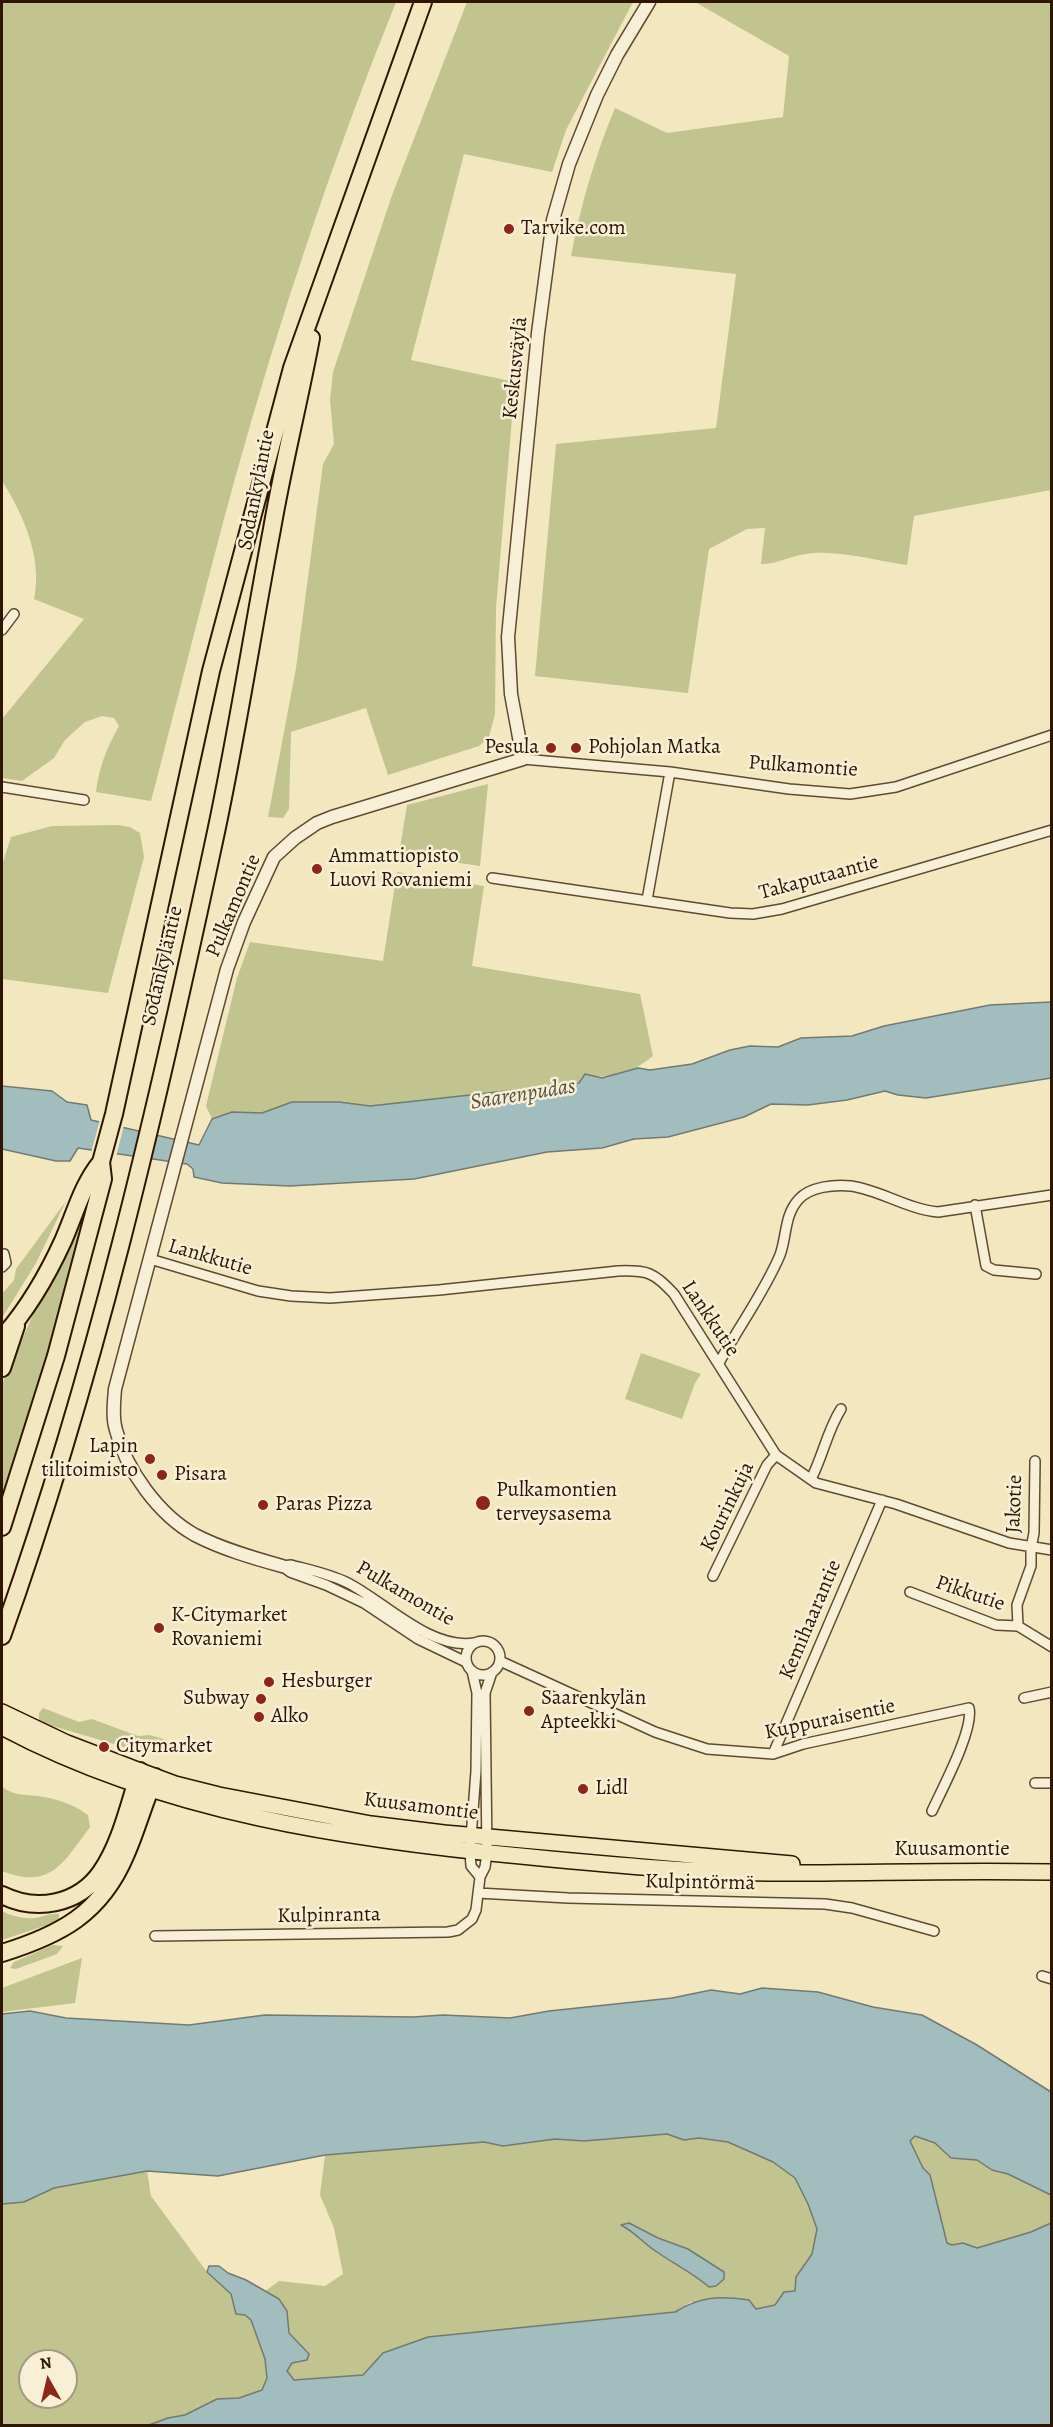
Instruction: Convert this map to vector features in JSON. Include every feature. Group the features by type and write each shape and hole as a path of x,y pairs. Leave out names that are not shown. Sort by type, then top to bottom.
{"highway":[{"name":"Sodankyläntie","path":"2,1527 73,1296 103,1179 101,1162 114,1114 211,671 292,368 423,2"},
{"name":"Sodankyläntie","path":"2,1636 67,1440 152,1124 214,844 272,525 320,293"},
{"path":"2,1338 18,1320 51,1266 88,1178 101,1162"},
{"path":"2,1368 18,1320"},
{"path":"2,1895 25,1904 41,1905 69,1899 84,1889 101,1873 145,1780"},
{"path":"2,1953 42,1940 62,1930 101,1897 127,1853 145,1780"}],"main road":[{"name":"Kuusamontie","path":"2,1712 13,1728 67,1743 187,1800 303,1827 470,1851 603,1864 782,1873 1052,1872"},
{"name":"Kuusamontie","path":"145,1780 371,1824 852,1871"}],"street":[{"name":"Keskusväylä","path":"523,759 512,694 508,637 538,333 553,220 569,164 597,95 649,2"},
{"path":"2,630 14,614"},
{"name":"Pulkamontie","path":"466,1662 418,1639 364,1603 326,1585 290,1572 282,1566 214,1544 187,1529 150,1493 128,1461 115,1428 115,1389 227,969 257,891 274,857 302,833 332,817 523,759 670,772 789,789 850,794 896,787 1052,735"},
{"path":"647,900 670,772"},
{"path":"2,787 84,800"},
{"name":"Takaputaantie","path":"492,878 730,913 753,914 782,909 1052,830"},
{"path":"719,1363 774,1267 780,1253 789,1212 800,1198 814,1190 832,1186 852,1186 924,1211 938,1212 1052,1195"},
{"path":"975,1205 986,1266 994,1270 1036,1274"},
{"path":"2,1254 4,1254 6,1263 2,1267"},
{"name":"Lankkutie","path":"150,1258 258,1291 330,1298 639,1270 658,1277 674,1294 776,1455 811,1479 958,1524 1009,1543 1052,1550"},
{"path":"811,1479 820,1460 828,1432 841,1409"},
{"name":"Kourinkuja","path":"713,1576 767,1465 776,1455"},
{"name":"Jakotie","path":"1031,1548 1034,1533 1035,1461"},
{"name":"Kemihaarantie","path":"772,1754 882,1500"},
{"path":"1031,1548 1031,1566 1017,1605 1018,1626 1052,1647"},
{"name":"Pulkamontie","path":"282,1566 291,1565 345,1581 440,1639 463,1645 474,1643"},
{"name":"Pikkutie","path":"910,1592 996,1625 1018,1626"},
{"path":"478,1893 480,1877 485,1867 488,1836 485,1783 486,1693 492,1672 500,1661 500,1653 492,1643 483,1640 474,1643 467,1651 466,1662 472,1671 477,1703 470,1851 471,1866 480,1877"},
{"name":"Kuppuraisentie","path":"500,1661 635,1723 707,1749 772,1754 803,1744 969,1708 971,1715 966,1735 932,1811"},
{"path":"472,1671 482,1675 492,1672"},
{"path":"1024,1698 1052,1692"},
{"path":"1035,1783 1052,1784"},
{"name":"Kulpintörmä","path":"478,1893 568,1898 825,1904 852,1908 934,1931"},
{"name":"Kulpinranta","path":"155,1936 448,1932 458,1930 472,1920 478,1893"}],"green space":[{"path":"2,2 396,2 329,179 269,360 223,522 151,801 96,792 104,758 119,726 114,718 102,716 85,722 65,740 54,758 22,781 2,778 2,719 84,619 34,599 36,568 29,537 24,522 2,481"},
{"path":"467,2 633,2 566,130 552,172 464,154 411,360 515,382 496,608 495,714 489,737 479,746 388,775 366,708 291,732 289,809 283,818 268,817 296,668 323,464 334,444 330,400 333,372 391,198"},
{"path":"695,2 1051,2 1051,490 914,516 907,565 830,553 800,555 761,564 765,528 747,529 709,549 688,693 535,676 556,444 716,428 736,274 571,256 589,180 615,108 667,133 783,117 789,56"},
{"path":"488,784 480,866 399,854 407,805"},
{"path":"118,825 130,827 140,833 144,857 108,993 2,979 2,865 11,837 52,826"},
{"path":"397,872 484,886 472,966 640,994 653,1056 621,1074 604,1077 585,1074 579,1083 370,1106 339,1102 292,1102 262,1113 232,1112 212,1119 206,1106 237,978 250,942 383,961"},
{"path":"86,1196 94,1198 58,1328 2,1508 2,1384"},
{"path":"66,1201 36,1263 2,1318 2,1294 14,1280 16,1269"},
{"path":"641,1353 701,1374 695,1383 682,1419 625,1399"},
{"path":"43,1708 79,1722 92,1719 138,1736 150,1735 167,1740 167,1744 134,1750 39,1722 39,1713"},
{"path":"2,1787 15,1793 58,1800 88,1815 90,1827 72,1852 54,1870 33,1877 2,1871"},
{"path":"2,1911 26,1918 59,1914 59,1921 2,1940"},
{"path":"53,1945 63,1946 57,1954 16,1969 10,1968 14,1962"},
{"path":"82,1958 75,2003 2,2012 2,1988"},
{"path":"667,2134 684,2140 699,2138 728,2142 774,2162 795,2178 817,2229 812,2254 796,2277 795,2291 784,2292 775,2305 756,2309 691,2302 675,2312 383,2353 363,2375 294,2380 287,2371 292,2363 307,2360 309,2354 289,2333 287,2311 280,2299 264,2292 279,2281 325,2286 343,2274 334,2228 320,2195 325,2155 484,2142 503,2146 555,2139 584,2141"},
{"path":"915,2136 935,2143 951,2158 977,2159 992,2170 1008,2174 1051,2195 1051,2223 1031,2232 977,2248 963,2243 952,2245 946,2243 930,2175 923,2168 910,2141"},
{"path":"147,2171 151,2196 207,2272 231,2294 236,2314 245,2315 251,2320 265,2359 268,2378 262,2390 239,2398 217,2399 185,2415 149,2425 2,2425 2,2204 24,2202 54,2188"}],"water":[{"name":"Saarenpudas","path":"1051,1002 1051,1078 926,1098 885,1091 847,1100 808,1105 771,1104 744,1117 668,1137 634,1139 602,1148 547,1152 414,1179 290,1186 222,1183 194,1177 193,1169 187,1164 78,1148 70,1161 56,1161 2,1149 2,1086 52,1091 67,1102 87,1105 91,1120 199,1145 212,1119 232,1112 262,1113 292,1102 339,1102 370,1106 579,1083 585,1074 602,1078 638,1068 650,1070 692,1064 730,1050 750,1046 778,1047 801,1038 852,1036 884,1026 990,1005"},
{"path":"762,1988 818,1992 873,2007 922,2015 977,2045 1051,2092 1051,2195 1008,2174 992,2170 977,2160 951,2158 935,2143 915,2136 910,2141 923,2168 930,2175 947,2243 952,2245 963,2243 977,2248 1031,2232 1051,2223 1051,2425 149,2425 185,2415 217,2399 239,2398 262,2390 267,2378 265,2359 251,2320 245,2315 236,2314 231,2294 207,2272 209,2266 219,2266 279,2299 287,2311 289,2333 309,2354 307,2360 292,2363 287,2371 294,2380 363,2375 383,2353 428,2337 675,2312 710,2298 749,2300 756,2309 775,2305 784,2292 795,2291 796,2277 812,2254 817,2229 795,2178 773,2162 728,2142 699,2138 684,2140 667,2134 584,2141 555,2139 503,2146 484,2142 325,2155 218,2176 147,2171 54,2188 24,2202 2,2204 2,2014 30,2011 66,2018 189,2025 265,2015 413,2017 443,2015 510,2018 549,2011 672,1998 711,1990 740,1994"},
{"path":"629,2223 658,2238 688,2249 724,2272 724,2279 716,2286 709,2287 621,2225"}],"pier":[{"path":"100,1119 124,1125 116,1157 91,1153"}],"place":[{"name":"Tarvike.com","path":"509,229"},
{"name":"Pesula","path":"551,748"},
{"name":"Pohjolan Matka","path":"576,748"},
{"name":"Ammattiopisto Luovi Rovaniemi","path":"317,869"},
{"name":"Lapin tilitoimisto","path":"150,1459"},
{"name":"Pisara","path":"162,1475"},
{"name":"Pulkamontien terveysasema","path":"483,1503"},
{"name":"Paras Pizza","path":"263,1505"},
{"name":"K-Citymarket Rovaniemi","path":"159,1628"},
{"name":"Hesburger","path":"269,1682"},
{"name":"Subway","path":"261,1699"},
{"name":"Saarenkylän Apteekki","path":"529,1711"},
{"name":"Alko","path":"259,1717"},
{"name":"Citymarket","path":"104,1747"},
{"name":"Lidl","path":"583,1789"}]}
